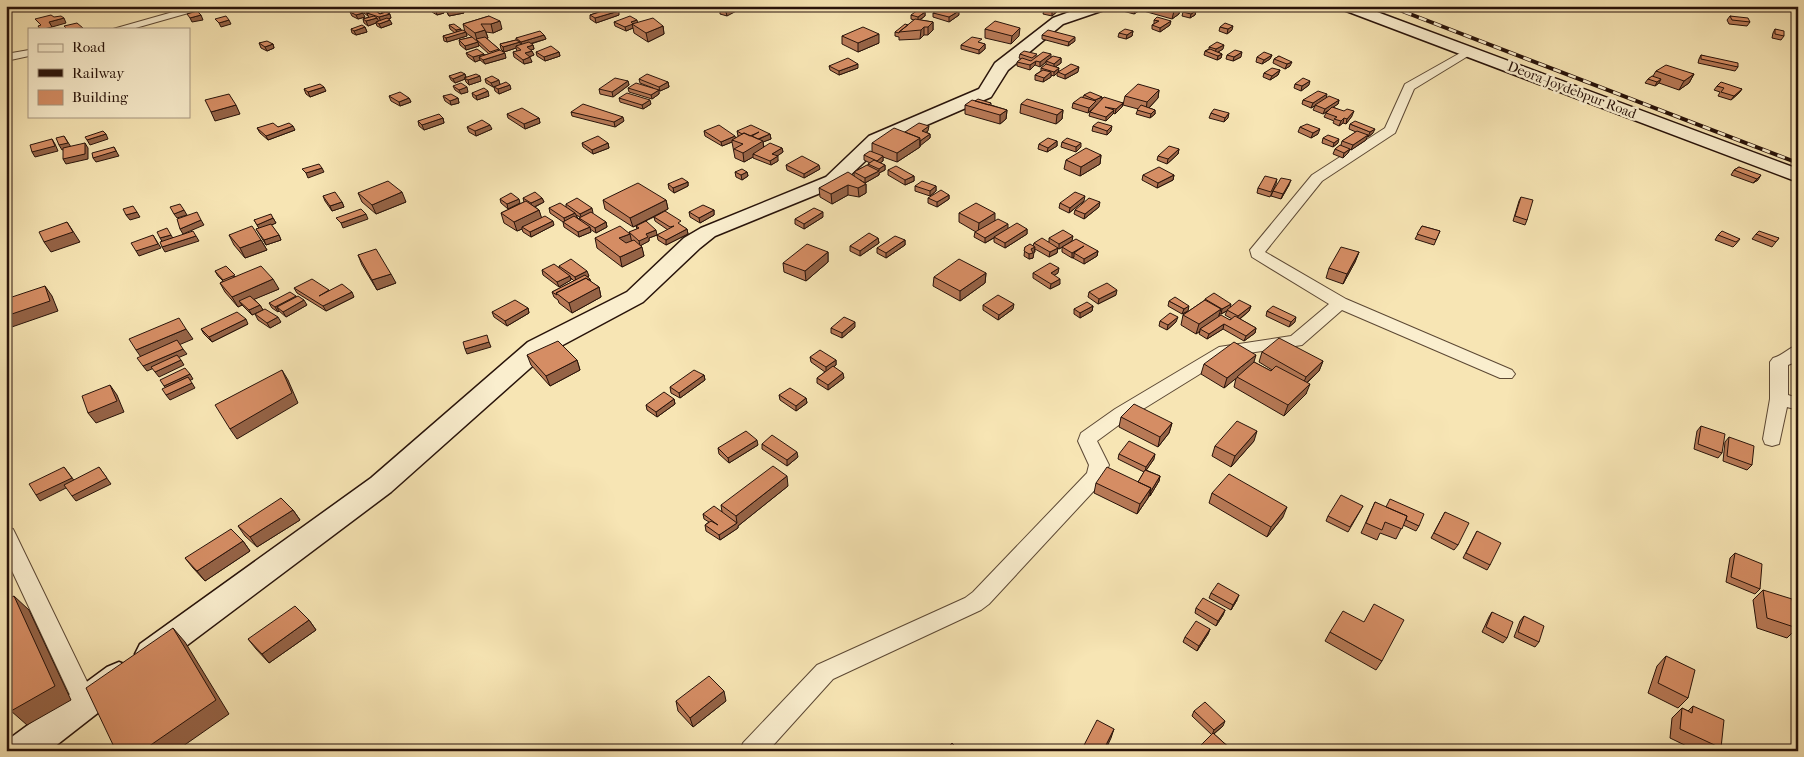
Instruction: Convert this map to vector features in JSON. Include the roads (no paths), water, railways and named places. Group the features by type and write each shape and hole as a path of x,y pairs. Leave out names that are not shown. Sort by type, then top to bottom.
{"street":[{"path":"122,28 208,6"},
{"path":"21,751 381,485 544,344 635,297 692,243 708,232 833,182 876,140 985,93 1001,67 1056,23 1102,6"},
{"name":"Deora-Joydebpur Road","path":"1346,6 1798,176"},
{"path":"1469,51 1409,87 1390,130 1317,178 1258,250 1257,254 1340,303 1506,374"},
{"path":"6,58 28,53"},
{"path":"752,751 825,672 973,604 981,598 1096,476 1099,465 1087,441 1088,438 1121,414 1225,351 1296,341 1340,303"},
{"path":"1772,439 1779,399 1778,362 1790,359 1798,351"},
{"path":"1779,399 1798,404"},
{"path":"6,535 85,702"}],"railway":[{"path":"1389,6 1798,163"}]}
